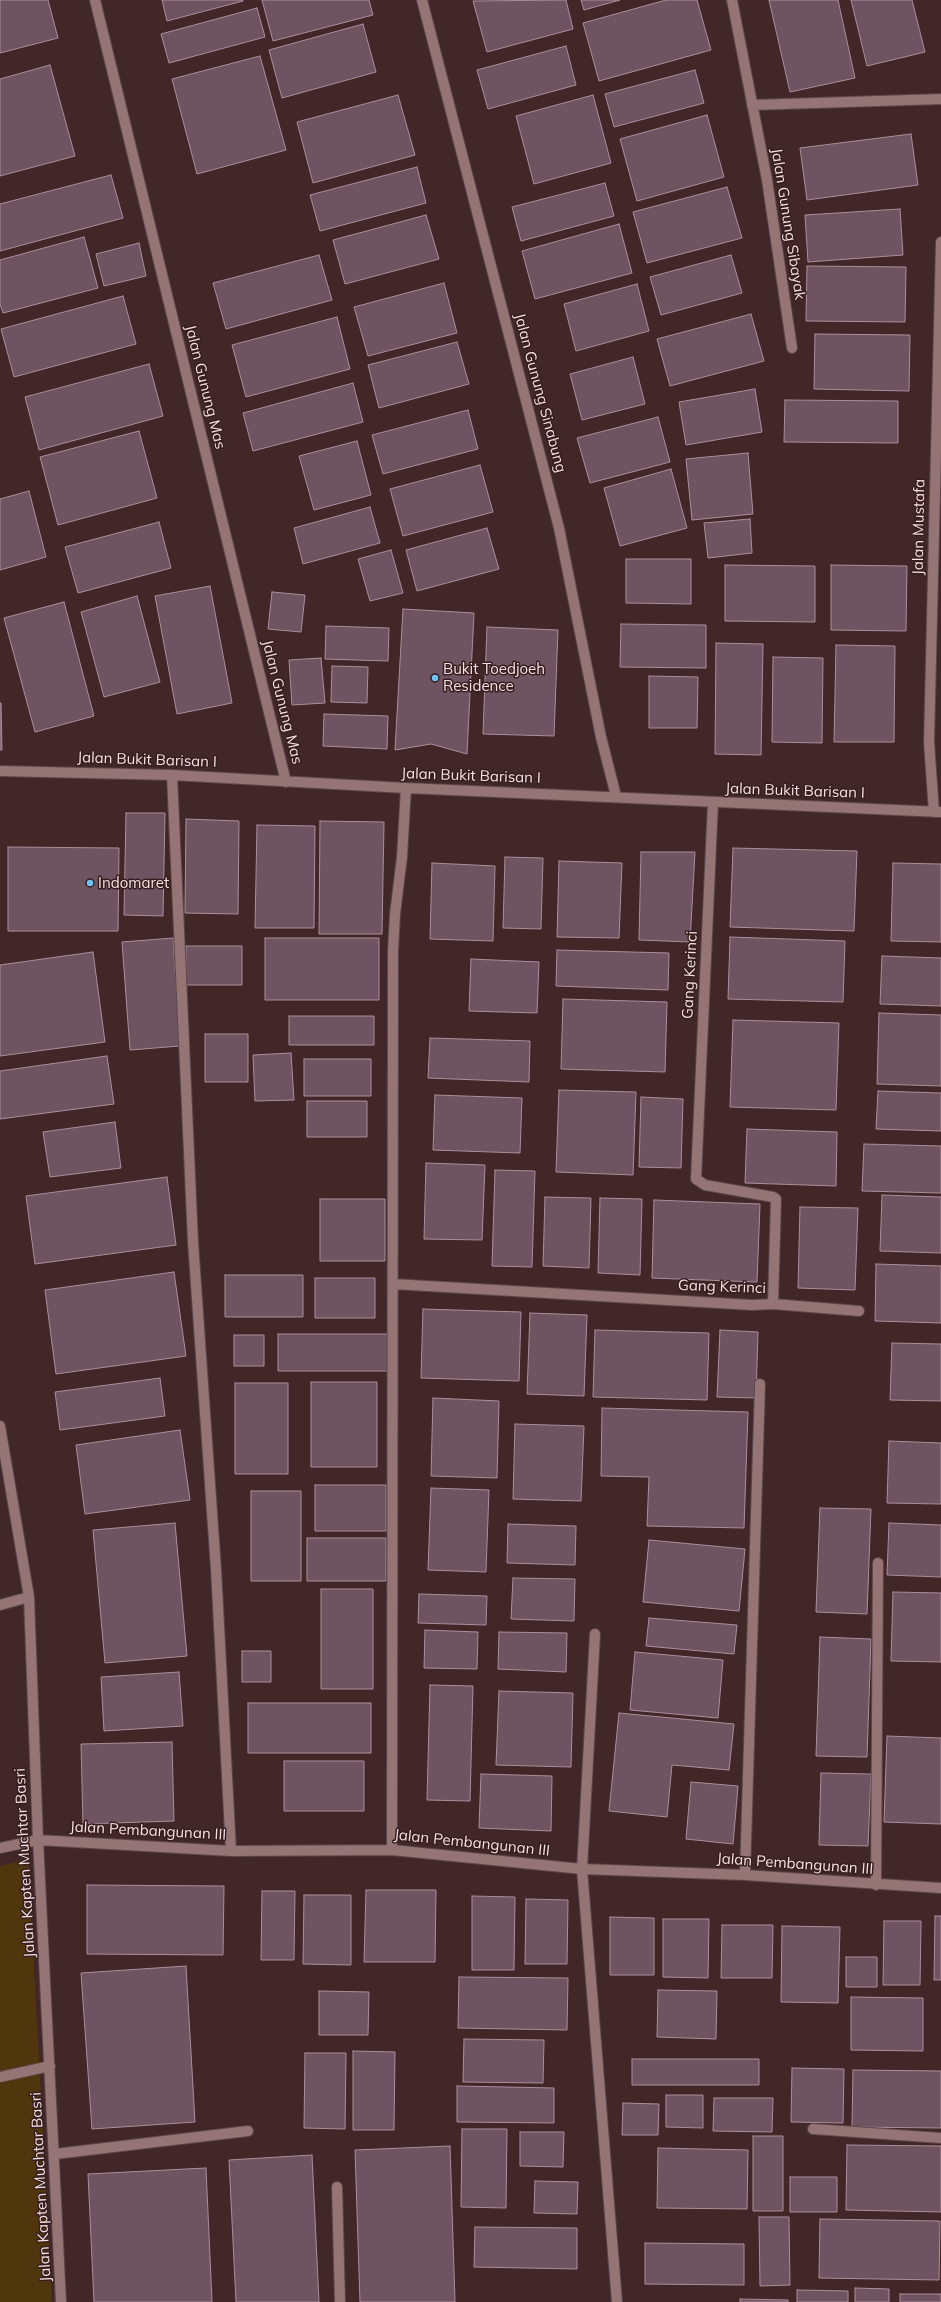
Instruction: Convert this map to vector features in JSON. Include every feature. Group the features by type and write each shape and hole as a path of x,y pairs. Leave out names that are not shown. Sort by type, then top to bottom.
{"street":[{"name":"Jalan Gunung Mas","path":"95,0 286,782"},
{"name":"Jalan Gunung Sinabung","path":"422,0 559,528 601,737 616,796"},
{"name":"Jalan Gunung Sibayak","path":"732,0 766,180 792,348"},
{"path":"752,105 941,99"},
{"name":"Jalan Mustafa","path":"937,812 929,742 941,242"},
{"name":"Jalan Bukit Barisan I","path":"0,771 172,775 406,788 616,796 937,812"},
{"path":"172,775 194,1242 216,1569 231,1851"},
{"path":"392,1850 393,951 395,914 402,857 406,788"},
{"name":"Gang Kerinci","path":"393,1284 752,1305 773,1304 776,1199 770,1196 705,1185 696,1178 713,802"},
{"path":"773,1304 859,1311"},
{"path":"745,1875 760,1384"},
{"name":"Jalan Kapten Muchtar Basri","path":"0,1426 29,1597 38,1840 55,2154 61,2302"},
{"path":"876,1885 878,1563"},
{"path":"0,1605 29,1597"},
{"path":"595,1634 582,1870 617,2302"},
{"name":"Jalan Pembangunan III","path":"0,1848 38,1840 231,1851 392,1850 582,1870 745,1875 876,1885 941,1888"},
{"path":"0,2077 50,2066"},
{"path":"813,2129 941,2138"},
{"path":"55,2154 248,2131"},
{"path":"337,2187 340,2302"}],"shaded area":[{"path":"28,1859 52,2302 0,2302 0,1866"}],"building":[{"path":"0,0 48,0 58,38 0,53"},
{"path":"162,0 243,0 243,1 167,21"},
{"path":"262,0 369,0 373,15 273,41"},
{"path":"566,0 573,29 487,52 473,1"},
{"path":"581,0 620,0 584,10"},
{"path":"666,0 697,0 711,50 599,81 583,23"},
{"path":"769,0 838,0 855,78 790,92"},
{"path":"851,0 912,0 925,52 867,66"},
{"path":"257,8 265,37 169,63 161,34"},
{"path":"363,24 376,72 282,98 269,50"},
{"path":"566,46 576,85 488,109 477,70"},
{"path":"260,56 286,150 197,174 172,79"},
{"path":"50,65 75,156 0,176 0,79"},
{"path":"695,70 704,103 614,127 605,94"},
{"path":"398,95 415,155 313,183 297,122"},
{"path":"593,95 611,163 534,184 516,116"},
{"path":"707,115 724,177 637,201 620,139"},
{"path":"911,134 918,185 807,200 800,148"},
{"path":"417,167 426,203 320,231 310,195"},
{"path":"111,175 123,218 0,251 0,204"},
{"path":"605,183 614,216 521,241 512,207"},
{"path":"727,187 742,238 647,263 633,212"},
{"path":"900,209 903,255 808,262 805,215"},
{"path":"426,215 439,259 345,284 333,240"},
{"path":"619,224 632,273 535,299 522,251"},
{"path":"84,237 98,288 3,313 0,304 0,260"},
{"path":"139,243 146,276 104,286 96,254"},
{"path":"319,255 332,300 226,329 213,283"},
{"path":"731,255 742,293 661,315 650,277"},
{"path":"807,266 906,267 905,322 806,321"},
{"path":"444,283 457,333 368,356 354,307"},
{"path":"637,284 649,331 576,351 564,304"},
{"path":"123,296 136,344 14,377 1,329"},
{"path":"751,314 764,361 670,386 657,339"},
{"path":"337,317 350,369 246,397 232,345"},
{"path":"815,334 910,335 909,391 814,389"},
{"path":"457,342 469,384 379,408 368,365"},
{"path":"633,357 645,404 582,420 570,374"},
{"path":"149,364 163,416 39,450 25,397"},
{"path":"353,383 363,422 253,451 243,413"},
{"path":"755,389 762,432 686,445 679,402"},
{"path":"785,400 898,401 898,443 784,442"},
{"path":"468,410 478,449 383,474 372,435"},
{"path":"658,417 670,462 590,483 577,438"},
{"path":"139,431 157,498 58,525 40,457"},
{"path":"357,441 371,495 314,510 299,456"},
{"path":"748,453 753,514 692,520 686,459"},
{"path":"480,465 493,512 403,536 390,489"},
{"path":"671,469 687,528 620,546 604,488"},
{"path":"29,491 46,557 0,570 0,499"},
{"path":"370,507 380,543 303,564 294,528"},
{"path":"750,519 752,553 708,558 704,523"},
{"path":"159,522 171,568 78,593 65,547"},
{"path":"487,528 499,569 417,591 406,550"},
{"path":"391,550 403,593 370,601 358,559"},
{"path":"626,559 691,559 691,604 626,603"},
{"path":"725,565 815,566 815,622 725,621"},
{"path":"831,565 907,566 906,631 831,630"},
{"path":"210,586 232,703 177,714 155,596"},
{"path":"272,592 305,595 301,632 268,629"},
{"path":"137,596 160,682 104,697 81,612"},
{"path":"64,602 94,716 35,732 4,618"},
{"name":"Bukit Toedjoeh Residence","path":"403,609 474,613 467,754 431,744 395,750"},
{"path":"621,624 706,625 706,668 620,667"},
{"path":"326,626 389,628 388,661 325,659"},
{"path":"487,627 558,630 554,736 483,734"},
{"path":"716,643 763,644 761,755 715,754"},
{"path":"836,645 895,646 894,742 834,742"},
{"path":"773,657 823,658 822,743 772,742"},
{"path":"321,658 325,703 292,705 289,660"},
{"path":"332,666 368,667 367,703 331,702"},
{"path":"649,676 698,677 697,728 649,728"},
{"path":"1,703 2,750 0,750"},
{"path":"324,714 388,716 387,749 323,746"},
{"path":"126,813 165,813 163,916 124,915"},
{"path":"186,819 239,821 238,914 185,913"},
{"path":"320,821 384,822 382,934 319,934"},
{"path":"257,825 315,826 314,928 255,928"},
{"path":"8,847 119,848 118,931 8,931"},
{"path":"733,848 857,851 854,931 730,927"},
{"path":"641,852 695,852 690,942 639,940"},
{"path":"505,857 543,858 541,929 503,928"},
{"path":"559,861 622,863 619,938 557,937"},
{"path":"432,863 495,866 493,941 430,939"},
{"path":"893,863 941,864 941,942 891,941"},
{"path":"730,937 845,941 843,1002 728,999"},
{"path":"173,938 180,1046 130,1050 122,942"},
{"path":"265,938 379,938 379,1000 265,1000"},
{"path":"186,946 242,946 242,985 186,985"},
{"path":"557,950 669,953 668,990 556,986"},
{"path":"93,952 105,1042 0,1056 0,965"},
{"path":"882,956 941,958 941,1006 880,1004"},
{"path":"471,959 539,962 537,1013 469,1011"},
{"path":"563,999 667,1002 665,1072 561,1069"},
{"path":"879,1013 941,1015 941,1086 877,1084"},
{"path":"289,1016 374,1016 374,1045 289,1045"},
{"path":"733,1020 839,1023 836,1110 730,1107"},
{"path":"205,1034 248,1034 248,1082 205,1082"},
{"path":"430,1038 530,1041 529,1082 428,1078"},
{"path":"291,1053 294,1100 255,1101 253,1055"},
{"path":"107,1056 114,1104 0,1119 0,1071"},
{"path":"304,1059 371,1059 371,1096 304,1096"},
{"path":"559,1090 636,1092 633,1175 556,1172"},
{"path":"878,1091 941,1093 941,1131 876,1129"},
{"path":"435,1095 522,1098 520,1153 433,1150"},
{"path":"641,1097 683,1099 681,1168 639,1167"},
{"path":"307,1101 367,1101 367,1137 307,1137"},
{"path":"115,1122 121,1168 50,1177 43,1132"},
{"path":"747,1129 837,1132 836,1186 745,1183"},
{"path":"864,1144 941,1146 941,1193 862,1191"},
{"path":"426,1163 485,1165 482,1240 424,1239"},
{"path":"495,1170 535,1171 532,1267 492,1266"},
{"path":"167,1177 176,1245 35,1264 26,1196"},
{"path":"882,1195 941,1197 941,1253 880,1251"},
{"path":"545,1197 591,1198 589,1268 543,1266"},
{"path":"600,1198 642,1199 640,1275 598,1273"},
{"path":"320,1199 385,1199 385,1261 320,1261"},
{"path":"654,1200 760,1204 757,1282 652,1278"},
{"path":"800,1207 858,1208 855,1290 798,1288"},
{"path":"876,1264 941,1266 941,1323 875,1321"},
{"path":"174,1272 186,1356 56,1374 45,1290"},
{"path":"225,1275 303,1275 303,1317 225,1317"},
{"path":"315,1278 375,1278 375,1318 315,1318"},
{"path":"423,1309 521,1312 519,1381 421,1378"},
{"path":"530,1313 587,1315 584,1396 527,1394"},
{"path":"595,1330 709,1333 707,1400 593,1397"},
{"path":"720,1330 758,1332 756,1398 717,1397"},
{"path":"278,1334 388,1334 388,1371 278,1371"},
{"path":"234,1335 264,1335 264,1366 234,1366"},
{"path":"892,1343 941,1344 941,1401 890,1400"},
{"path":"160,1378 165,1416 60,1430 55,1392"},
{"path":"311,1382 377,1382 377,1467 311,1467"},
{"path":"235,1383 288,1383 288,1474 235,1474"},
{"path":"433,1398 499,1401 497,1478 431,1476"},
{"path":"602,1408 748,1412 744,1528 647,1526 649,1477 601,1476"},
{"path":"515,1424 584,1426 581,1501 513,1499"},
{"path":"180,1430 190,1500 85,1514 76,1445"},
{"path":"889,1441 941,1443 941,1504 887,1503"},
{"path":"315,1485 386,1485 386,1531 315,1531"},
{"path":"431,1488 489,1490 486,1572 428,1570"},
{"path":"251,1491 301,1491 301,1581 251,1581"},
{"path":"820,1508 871,1509 867,1614 816,1612"},
{"path":"175,1523 187,1656 105,1663 93,1530"},
{"path":"889,1523 941,1525 941,1577 887,1575"},
{"path":"508,1524 576,1526 575,1565 507,1563"},
{"path":"307,1538 386,1538 386,1581 307,1581"},
{"path":"649,1540 745,1549 739,1611 643,1602"},
{"path":"513,1578 575,1579 574,1621 511,1619"},
{"path":"321,1589 373,1589 373,1689 321,1689"},
{"path":"893,1592 941,1593 941,1662 891,1661"},
{"path":"419,1594 487,1596 486,1625 418,1623"},
{"path":"649,1618 737,1625 734,1654 646,1646"},
{"path":"425,1630 478,1632 477,1669 424,1668"},
{"path":"499,1632 567,1633 566,1672 498,1669"},
{"path":"820,1637 871,1639 867,1757 816,1756"},
{"path":"242,1651 271,1651 271,1682 242,1682"},
{"path":"635,1652 723,1660 718,1718 630,1710"},
{"path":"179,1672 183,1726 104,1731 101,1677"},
{"path":"430,1685 473,1686 470,1801 427,1800"},
{"path":"499,1691 573,1693 571,1767 496,1765"},
{"path":"248,1703 371,1703 371,1753 248,1753"},
{"path":"619,1713 734,1724 729,1770 672,1765 667,1817 609,1811"},
{"path":"887,1736 941,1738 941,1824 884,1822"},
{"path":"172,1742 174,1821 83,1824 81,1744"},
{"path":"284,1761 364,1761 364,1811 284,1811"},
{"path":"821,1773 871,1774 868,1846 819,1845"},
{"path":"481,1774 552,1776 551,1831 479,1828"},
{"path":"691,1782 738,1786 733,1844 686,1839"},
{"path":"87,1885 224,1886 223,1955 87,1954"},
{"path":"366,1890 436,1890 435,1962 364,1962"},
{"path":"262,1891 295,1891 294,1960 261,1960"},
{"path":"304,1895 351,1895 351,1965 303,1964"},
{"path":"472,1896 515,1897 514,1970 472,1970"},
{"path":"526,1899 568,1900 567,1964 525,1964"},
{"path":"935,1916 941,1916 941,1980 934,1980"},
{"path":"610,1917 654,1918 654,1975 610,1975"},
{"path":"663,1919 709,1919 708,1978 663,1977"},
{"path":"884,1921 921,1921 920,1985 883,1985"},
{"path":"722,1925 773,1925 772,1978 721,1978"},
{"path":"782,1926 840,1927 838,2003 781,2002"},
{"path":"846,1957 877,1957 877,1987 846,1987"},
{"path":"186,1966 195,2122 92,2129 81,1973"},
{"path":"459,1977 568,1978 567,2030 458,2028"},
{"path":"658,1990 717,1991 716,2039 657,2037"},
{"path":"319,1991 369,1992 368,2035 319,2035"},
{"path":"851,1997 923,1998 923,2051 851,2050"},
{"path":"464,2039 544,2040 543,2083 463,2082"},
{"path":"353,2051 395,2052 394,2130 353,2130"},
{"path":"305,2053 346,2053 345,2129 304,2128"},
{"path":"632,2059 759,2059 759,2085 632,2085"},
{"path":"792,2068 844,2069 843,2123 791,2122"},
{"path":"853,2070 941,2071 941,2128 852,2127"},
{"path":"457,2086 554,2088 554,2123 457,2122"},
{"path":"666,2095 703,2095 703,2128 666,2127"},
{"path":"714,2098 773,2098 772,2132 713,2131"},
{"path":"623,2103 659,2104 658,2135 622,2135"},
{"path":"462,2129 507,2129 506,2208 461,2207"},
{"path":"520,2132 564,2132 563,2167 520,2166"},
{"path":"753,2136 783,2136 783,2211 753,2211"},
{"path":"847,2145 941,2146 941,2212 846,2210"},
{"path":"450,2146 455,2302 360,2302 355,2150"},
{"path":"658,2148 748,2150 747,2209 657,2208"},
{"path":"312,2155 319,2302 236,2302 229,2160"},
{"path":"206,2168 212,2302 94,2302 88,2174"},
{"path":"790,2177 837,2177 837,2212 790,2212"},
{"path":"535,2181 578,2182 577,2214 534,2213"},
{"path":"759,2217 789,2217 790,2285 760,2286"},
{"path":"820,2219 940,2221 939,2280 819,2278"},
{"path":"475,2227 577,2228 577,2269 474,2267"},
{"path":"645,2243 744,2244 744,2285 645,2284"},
{"path":"855,2288 889,2289 889,2302 855,2302"},
{"path":"797,2290 848,2291 848,2302 797,2302"},
{"path":"900,2294 941,2294 941,2302 900,2302"},
{"path":"740,2299 788,2300 788,2302 740,2302"}],"place":[{"name":"Bukit Toedjoeh Residence","path":"435,678"},
{"name":"Indomaret","path":"90,883"}]}
